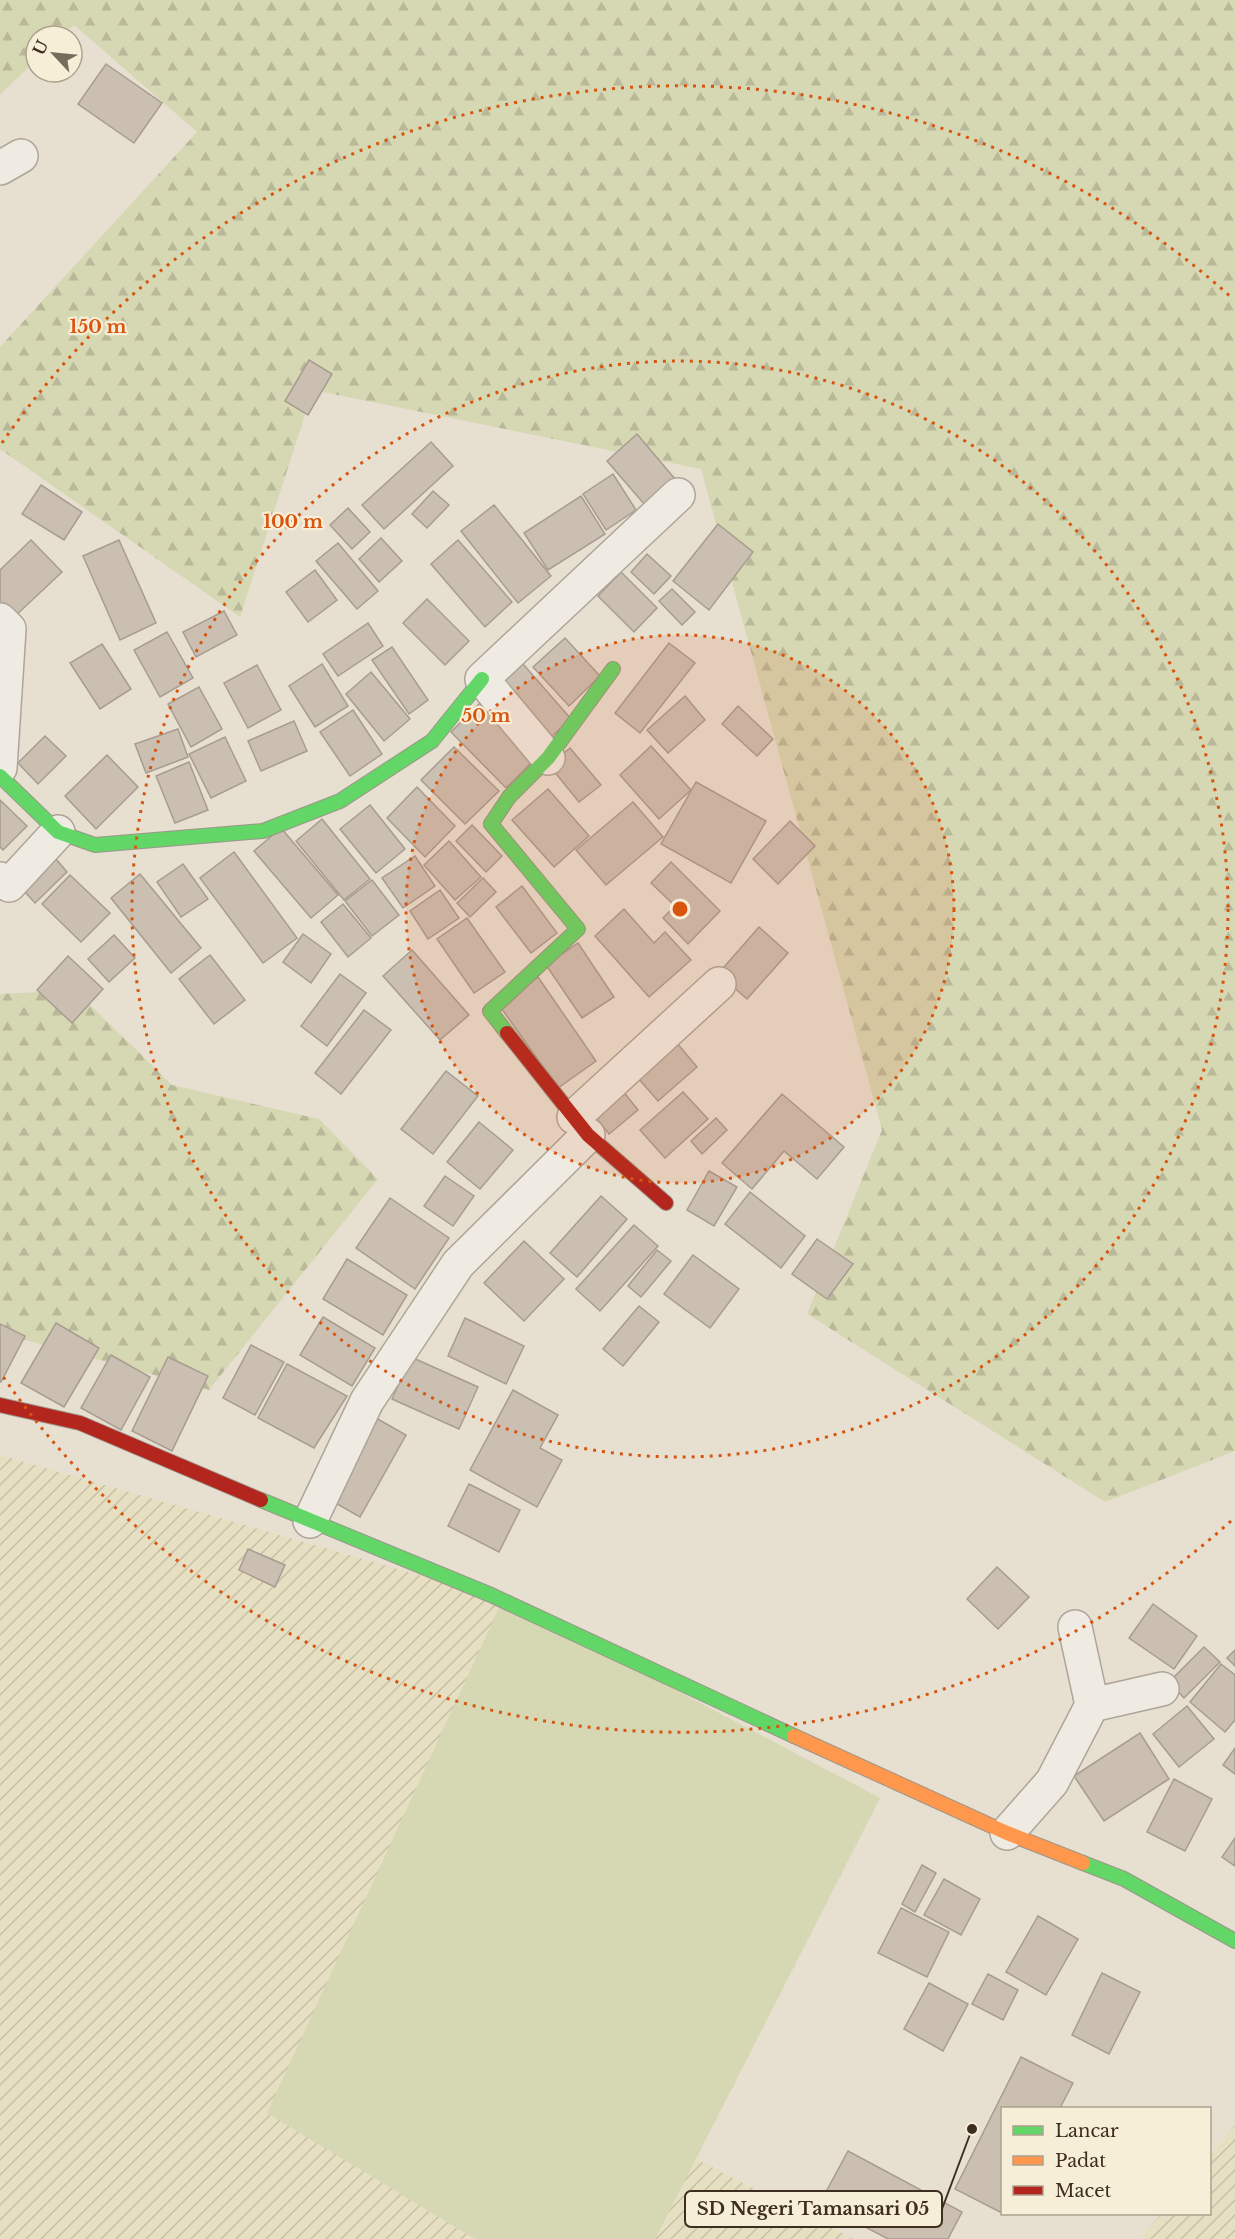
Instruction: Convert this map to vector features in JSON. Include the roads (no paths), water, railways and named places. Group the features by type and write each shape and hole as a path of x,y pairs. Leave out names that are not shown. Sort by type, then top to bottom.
{"street":[{"path":"0,776 58,832 95,845 263,831 340,801 432,741 482,679 678,495"},
{"path":"0,620 9,629 0,768"},
{"path":"614,669 548,758 509,796 491,824 578,929 490,1011 581,1126 666,1203"},
{"path":"482,679 548,758"},
{"path":"0,879 9,885 58,832"},
{"path":"310,1521 367,1401 458,1264 581,1126 719,984"},
{"path":"0,1405 80,1423 491,1595 897,1784 1007,1833 1124,1879 1235,1941"},
{"path":"1007,1833 1052,1782 1092,1705 1075,1627"},
{"path":"1092,1705 1162,1689"}],"place":[{"name":"SD Negeri Tamansari 05","path":"972,2129"}]}
